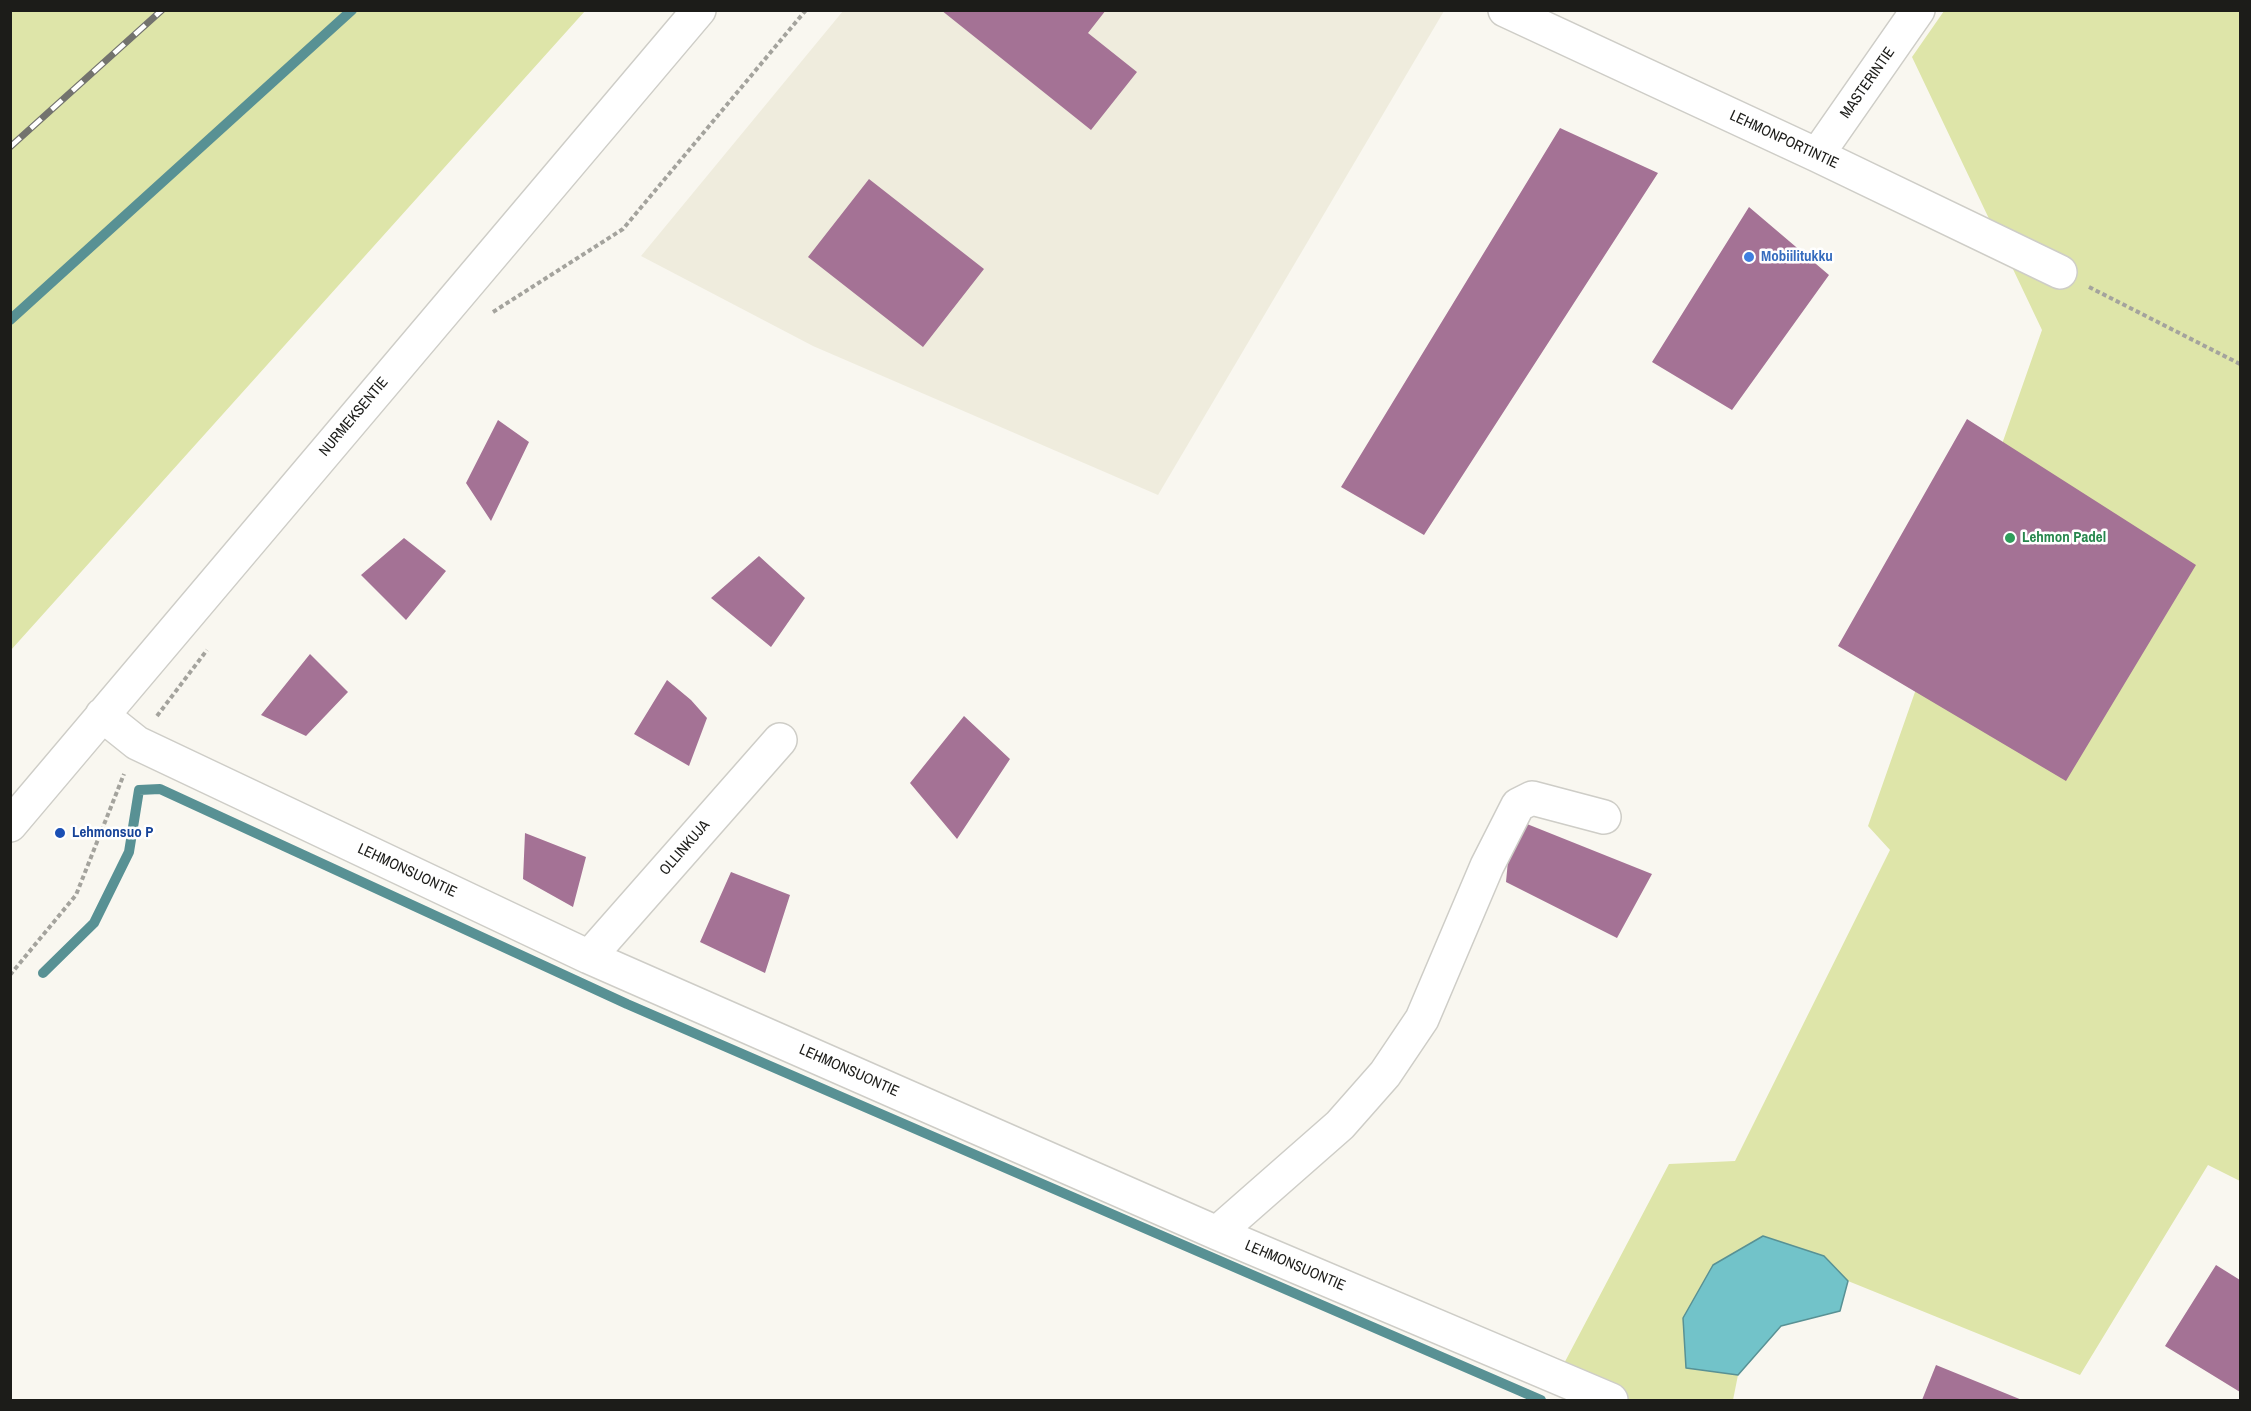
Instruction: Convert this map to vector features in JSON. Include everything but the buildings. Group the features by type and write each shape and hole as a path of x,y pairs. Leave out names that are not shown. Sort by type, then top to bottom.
{"street":[{"name":"NURMEKSENTIE","path":"10,825 699,10"},
{"name":"LEHMONPORTINTIE","path":"1505,10 1817,155 2060,272"},
{"name":"MASTERINTIE","path":"1817,155 1918,10"},
{"name":"LEHMONSUONTIE","path":"102,715 137,743 589,957 1217,1233 1611,1401"},
{"name":"OLLINKUJA","path":"589,957 780,740"},
{"path":"1217,1233 1340,1125 1385,1074 1422,1019 1487,866 1518,805 1532,798 1604,817"}],"path":[{"path":"491,313 623,229 806,10"},
{"path":"2060,272 2241,364"},
{"path":"10,975 76,895 137,743 208,649"}],"shaded area":[{"path":"843,11 1444,11 1158,495 813,346 641,256"}],"green space":[{"path":"10,11 585,11 11,650"},
{"path":"1944,11 2240,11 2240,1181 2208,1165 2080,1375 1848,1281 1824,1256 1686,1368 1738,1375 1733,1400 1623,1400 1559,1373 1669,1164 1735,1161 1890,850 1868,826 2042,330 1912,57"}],"water":[{"path":"1763,1236 1824,1256 1848,1281 1840,1311 1781,1326 1738,1375 1686,1368 1683,1318 1713,1265"}],"waterway":[{"path":"10,320 352,10"},
{"path":"43,973 94,923 129,852 139,790 160,789 627,1004 1541,1400"}],"railway":[{"path":"10,147 162,10"}],"place":[{"name":"Mobiilitukku","path":"1749,257"},
{"name":"Lehmon Padel","path":"2010,538"},
{"name":"Lehmonsuo P","path":"60,833"}]}
